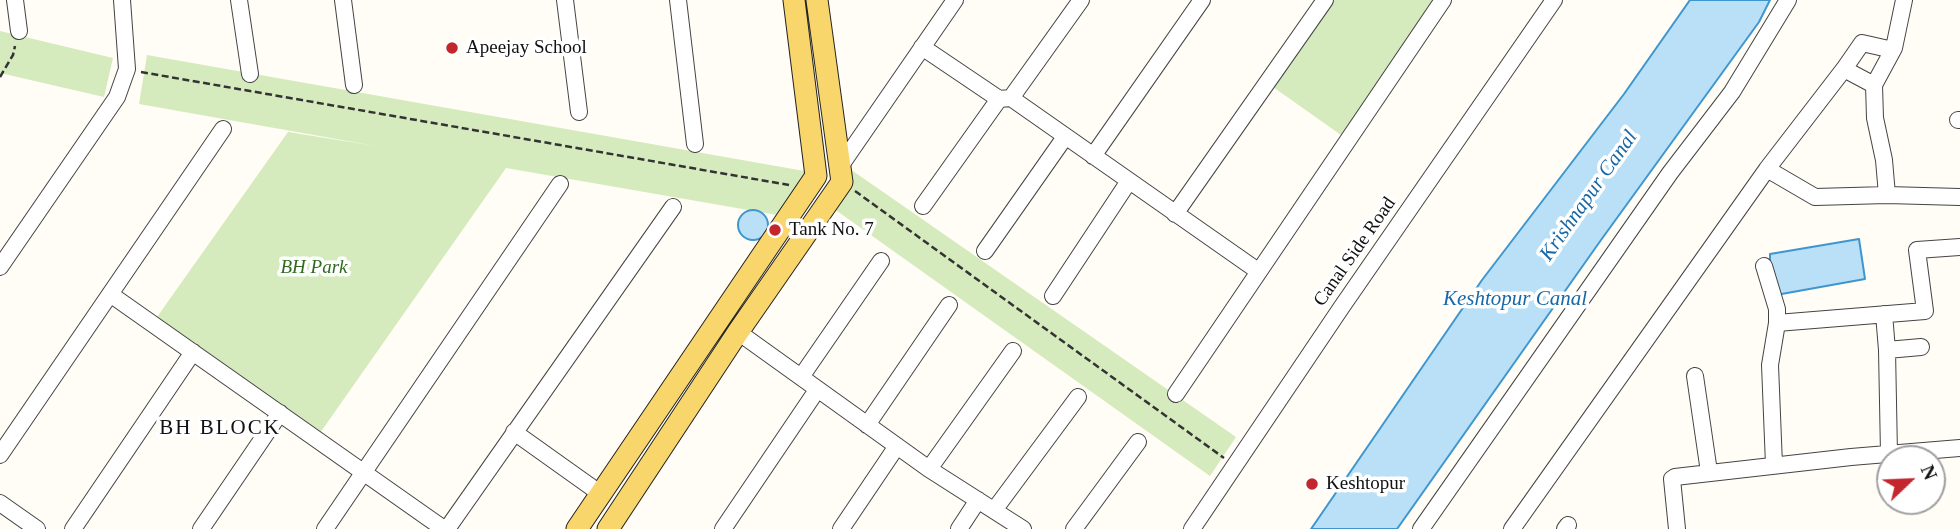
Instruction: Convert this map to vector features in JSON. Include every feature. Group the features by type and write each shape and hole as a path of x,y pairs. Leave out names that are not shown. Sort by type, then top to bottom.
{"main road":[{"path":"577,529 816,176 794,0"},
{"path":"608,529 840,174 817,0"},
{"path":"803,71 826,69"},
{"path":"642,433 661,447"}],"street":[{"path":"15,0 19,31"},
{"path":"0,267 117,97 127,69 121,0"},
{"path":"239,0 250,74"},
{"path":"343,0 354,85"},
{"path":"565,0 579,112"},
{"path":"678,0 695,144"},
{"path":"840,174 955,0"},
{"path":"923,206 1082,0"},
{"path":"1093,156 1202,0"},
{"path":"1175,214 1325,0"},
{"path":"1177,394 1443,0"},
{"name":"Canal Side Road","path":"1192,529 1554,0"},
{"path":"1421,529 1663,184 1732,92 1788,0"},
{"path":"1887,195 1884,160 1875,118 1874,85 1893,50 1904,0"},
{"path":"1511,529 1767,169 1862,43 1893,50"},
{"path":"922,47 1065,137 1258,271"},
{"path":"1844,69 1874,85"},
{"path":"0,455 223,129"},
{"path":"985,251 1065,137"},
{"path":"1767,169 1815,197 1960,197"},
{"path":"1053,296 1129,181"},
{"path":"324,529 560,184"},
{"path":"110,294 446,529 673,207"},
{"path":"1777,323 1925,311 1917,250 1960,247"},
{"path":"801,377 881,261"},
{"path":"1764,266 1774,292 1777,323 1770,365 1774,466"},
{"path":"867,425 949,305"},
{"path":"1884,314 1888,349 1889,445"},
{"path":"738,332 929,469 1023,529"},
{"path":"1888,349 1921,347"},
{"path":"929,469 1013,351"},
{"path":"73,529 193,352"},
{"path":"1695,376 1709,472"},
{"path":"723,529 817,390"},
{"path":"995,509 1078,397"},
{"path":"201,529 280,413"},
{"path":"514,432 601,494"},
{"path":"1074,529 1138,442"},
{"path":"841,529 897,446"},
{"path":"1676,529 1673,478 1876,455"},
{"path":"959,529 978,500"},
{"path":"0,503 37,529"}],"path":[{"path":"0,77 13,55 19,31"},
{"path":"127,69 807,188"},
{"path":"840,174 1235,466"}],"green space":[{"path":"1334,0 1436,0 1341,135 1273,87"},
{"path":"0,31 113,58 104,97 0,73"},
{"name":"BH Park","path":"147,55 810,172 783,216 506,168 320,433 157,317 288,132 376,146 139,104"},
{"path":"850,169 1236,437 1210,476 830,206"}],"water":[{"name":"Keshtopur Canal","path":"1690,0 1770,0 1759,22 1397,529 1311,529 1482,280 1624,94"},
{"path":"753,210 764,214 768,225 764,236 753,240 742,236 738,225 742,214"},
{"path":"1859,239 1865,279 1776,295 1770,276 1770,254"}],"place":[{"name":"Apeejay School","path":"452,48"},
{"name":"Tank No. 7","path":"775,230"},
{"name":"Keshtopur","path":"1312,484"}],"district":[{"name":"BH BLOCK","path":"220,428"}],"water label":[{"name":"Krishnapur Canal","path":"1589,196"}]}
